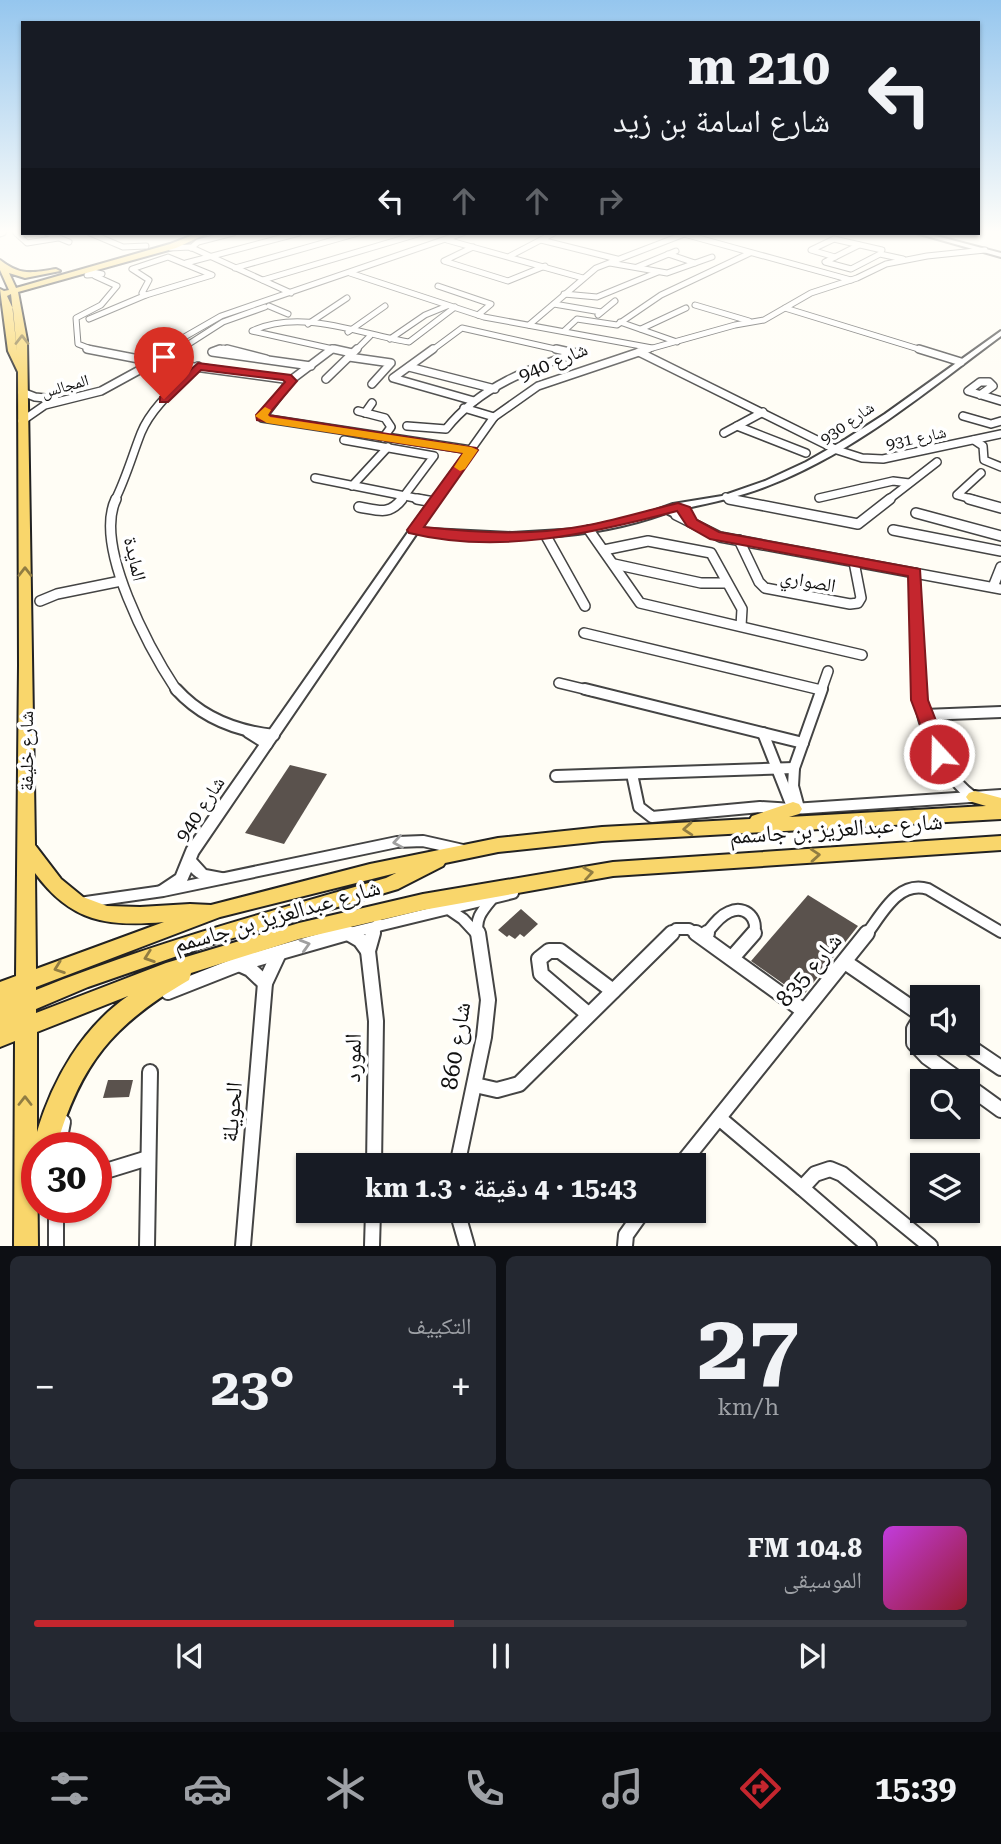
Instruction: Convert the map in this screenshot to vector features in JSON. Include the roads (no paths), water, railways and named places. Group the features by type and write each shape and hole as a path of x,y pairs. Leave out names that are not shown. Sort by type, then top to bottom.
{"main road":[{"path":"4,291 10,349 22,372"},
{"name":"شارع خليفة","path":"5,291 19,309 22,326 26,665 26,1132"},
{"path":"19,309 36,291"},
{"path":"26,665 34,608 40,601"},
{"path":"975,797 1001,803"},
{"path":"744,825 796,809"},
{"name":"شارع عبدالعزيز بن جاسمم","path":"0,991 218,910 370,871 465,851 557,837 1001,812"},
{"name":"شارع عبدالعزيز بن جاسمم","path":"25,1015 166,972 237,958 299,932 424,902 550,879 613,869 1001,843"},
{"path":"26,846 61,891 76,903 106,913 127,915 218,910"},
{"path":"1,1018 25,1015 83,980 203,939 391,884 427,868 444,856"},
{"path":"48,1132 70,1076 88,1046 106,1027 157,987 237,958"},
{"path":"1,1018 24,981"},
{"name":"شارع خليفة","path":"26,1223 26,1245"}],"street":[{"path":"113,291 101,305 76,318 78,344 87,349 128,358 154,359 291,380"},
{"path":"143,291 146,295"},
{"path":"89,319 159,291"},
{"path":"173,346 184,347 223,322 311,291"},
{"path":"406,291 478,315 653,348"},
{"path":"426,298 443,291"},
{"path":"454,291 491,304 478,315"},
{"path":"529,325 567,291"},
{"path":"564,294 598,299 613,291"},
{"path":"564,331 575,319 611,326 669,291"},
{"name":"شارع 940","path":"163,891 181,879 192,852 495,416 524,395 558,377 653,348 764,320 817,291"},
{"name":"المجالس","path":"22,421 41,407 101,391 210,321 291,292"},
{"path":"308,324 347,298"},
{"path":"591,321 615,301"},
{"path":"554,304 601,312"},
{"name":"المجالس","path":"22,392 43,398 75,397 104,387 213,321 255,305"},
{"path":"695,305 750,322"},
{"path":"269,306 288,314"},
{"path":"348,332 385,306"},
{"path":"390,339 428,314 452,306"},
{"path":"372,384 391,363 253,331 261,326 279,323 308,324 405,342 410,341 452,306"},
{"path":"641,329 686,308"},
{"path":"785,309 961,362"},
{"path":"428,314 442,316"},
{"path":"620,322 677,342"},
{"path":"407,426 443,430 469,405 522,371 578,352 462,328 393,379 469,405 495,416"},
{"name":"شارع 930","path":"678,512 784,478 837,450 1001,333"},
{"path":"326,379 370,336"},
{"path":"265,359 223,348 212,352 215,355 311,366"},
{"path":"332,349 291,380 262,418 471,450"},
{"name":"شارع 931","path":"639,352 837,450 862,458 883,459 1001,434"},
{"path":"128,358 134,369"},
{"name":"المايدة","path":"198,366 164,399 146,423 128,474 112,504 110,530 121,581 145,637 176,690 202,713 248,732 252,737 270,739"},
{"path":"409,367 495,389"},
{"path":"980,395 1001,401"},
{"path":"372,403 362,412 385,418 390,424 391,427 383,438"},
{"path":"724,433 763,412"},
{"path":"963,416 990,424 1001,421"},
{"path":"737,426 807,453"},
{"path":"344,440 434,456 396,508 388,511 359,507"},
{"path":"974,440 983,446 984,460 1001,467"},
{"path":"352,486 388,447"},
{"path":"726,497 737,502 858,524 937,462"},
{"path":"981,473 957,496 1001,508"},
{"path":"314,478 434,502"},
{"path":"819,499 893,481 909,483"},
{"path":"414,530 486,538 546,536 590,530 654,514 678,512 715,536 997,588 1001,567"},
{"path":"916,513 1001,536"},
{"path":"590,530 634,598 640,603 862,655"},
{"path":"892,530 1001,551"},
{"path":"982,547 984,531"},
{"path":"546,536 585,606"},
{"path":"715,536 711,553 743,613 741,626"},
{"name":"الصواري","path":"739,540 759,583 774,592 858,603 861,598 854,562"},
{"path":"604,550 648,541 711,553"},
{"path":"614,564 701,583 726,583"},
{"path":"915,573 919,700 951,779 961,790 975,797"},
{"path":"40,601 57,594 121,581"},
{"path":"584,633 821,690"},
{"path":"796,809 794,768 828,671"},
{"path":"559,683 803,743"},
{"path":"925,715 1001,712"},
{"path":"763,733 776,769 796,809"},
{"path":"556,776 794,768"},
{"name":"شارع عبدالعزيز بن جاسمم","path":"632,774 639,807 652,817 760,807 796,809 941,802 1001,795"},
{"path":"941,802 950,790 951,779"},
{"name":"شارع عبدالعزيز بن جاسمم","path":"76,903 163,891 411,840 465,851"},
{"name":"شارع 940","path":"190,861 202,875 222,878"},
{"name":"شارع عبدالعزيز بن جاسمم","path":"61,1132 66,1110 78,1083 96,1054 114,1034 165,993 237,958 279,953 379,924 492,899 550,879"},
{"name":"شارع 835","path":"691,1153 903,889 928,889 1001,932"},
{"path":"476,933 479,914 492,899"},
{"path":"447,908 463,919 476,933"},
{"path":"703,937 728,912 740,910 751,915 757,925 755,931 732,958"},
{"name":"المورد","path":"373,1153 376,1021 368,951 371,937 379,924"},
{"path":"475,1085 497,1090 519,1084 676,929 689,929 703,937 804,1011"},
{"path":"348,933 360,940 368,951"},
{"name":"شارع 860","path":"460,1153 475,1085 488,1000 476,933"},
{"path":"588,1014 541,974 538,969 539,959 549,951 560,951 613,991"},
{"name":"الحويلة","path":"243,1245 264,1017 264,983 279,953"},
{"path":"237,958 264,983"},
{"path":"845,962 910,1008"},
{"path":"980,1054 1001,1068"},
{"path":"925,1055 944,1069"},
{"path":"147,1245 150,1072"},
{"path":"980,1095 1001,1110"},
{"path":"719,1118 869,1245"},
{"path":"112,1169 148,1158"},
{"path":"802,1188 817,1170 836,1170 930,1245"},
{"path":"55,1223 56,1245"},
{"path":"372,1245 373,1223"},
{"path":"461,1223 467,1245"},
{"path":"625,1245 626,1235 634,1223"}]}
